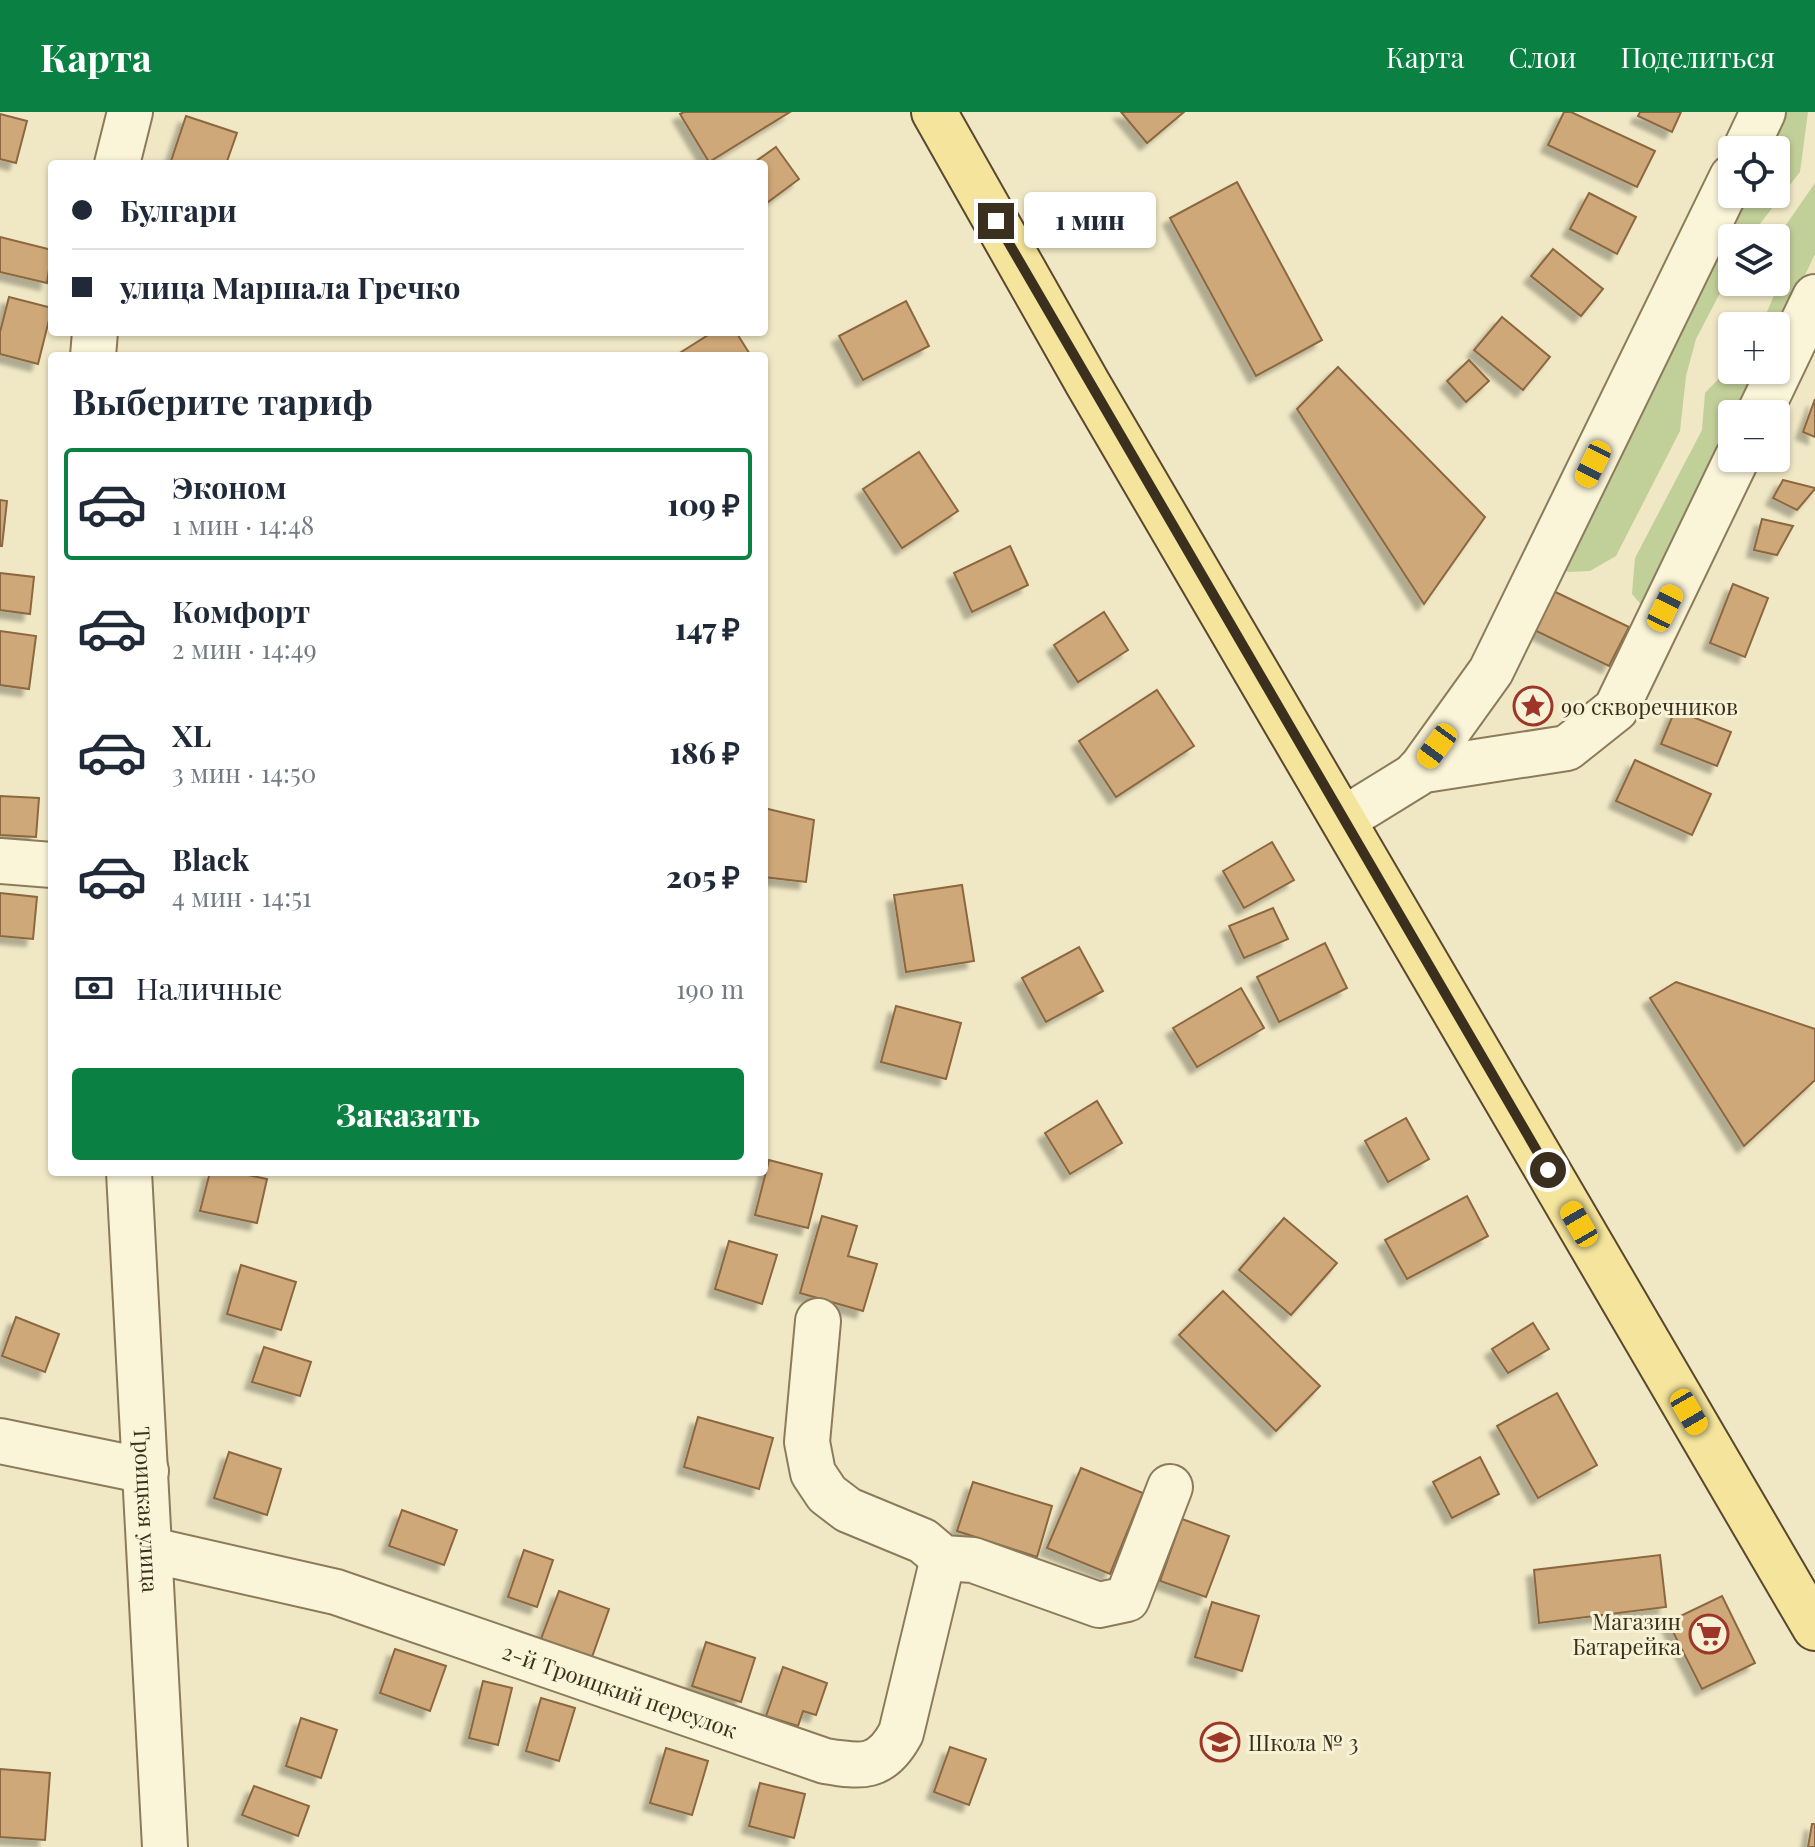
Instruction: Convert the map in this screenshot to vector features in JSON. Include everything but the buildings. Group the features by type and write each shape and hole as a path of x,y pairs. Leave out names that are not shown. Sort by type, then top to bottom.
{"main road":[{"path":"934,112 1088,384 1815,1628"}],"street":[{"path":"118,160 130,112"},
{"path":"1752,136 1763,112"},
{"path":"1418,773 1491,671 1718,206"},
{"path":"1766,400 1815,297"},
{"path":"1344,819 1418,773 1567,748 1616,709 1730,472"},
{"path":"0,861 48,865"},
{"name":"Троицкая улица","path":"129,1176 165,1847"},
{"path":"818,1321 807,1442 813,1473 827,1494 848,1510 923,1541 943,1558 973,1560 1099,1605 1127,1599 1170,1487"},
{"path":"0,1441 146,1471"},
{"name":"2-й Троицкий переулок","path":"151,1550 336,1592 825,1761 852,1766 874,1763 891,1751 901,1733 943,1558"}],"green space":[{"path":"1778,112 1808,112 1800,172 1790,185 1790,136 1766,136"},
{"path":"1815,183 1815,254 1787,312 1767,312 1774,296 1790,296 1790,224 1786,224"},
{"path":"1731,208 1772,208 1760,224 1724,224"},
{"path":"1718,236 1718,296 1696,339 1686,376 1680,431 1616,556 1590,571 1568,572 1562,568"},
{"path":"1718,380 1718,384 1753,384 1746,400 1718,400 1718,457 1643,607 1632,594 1635,558 1702,430 1705,393"}],"place":[{"name":"90 скворечников","path":"1533,706"},
{"name":"Магазин Батарейка","path":"1709,1634"},
{"name":"Школа № 3","path":"1220,1742"}],"route":[{"path":"996,221 1088,384 1548,1170"}]}
